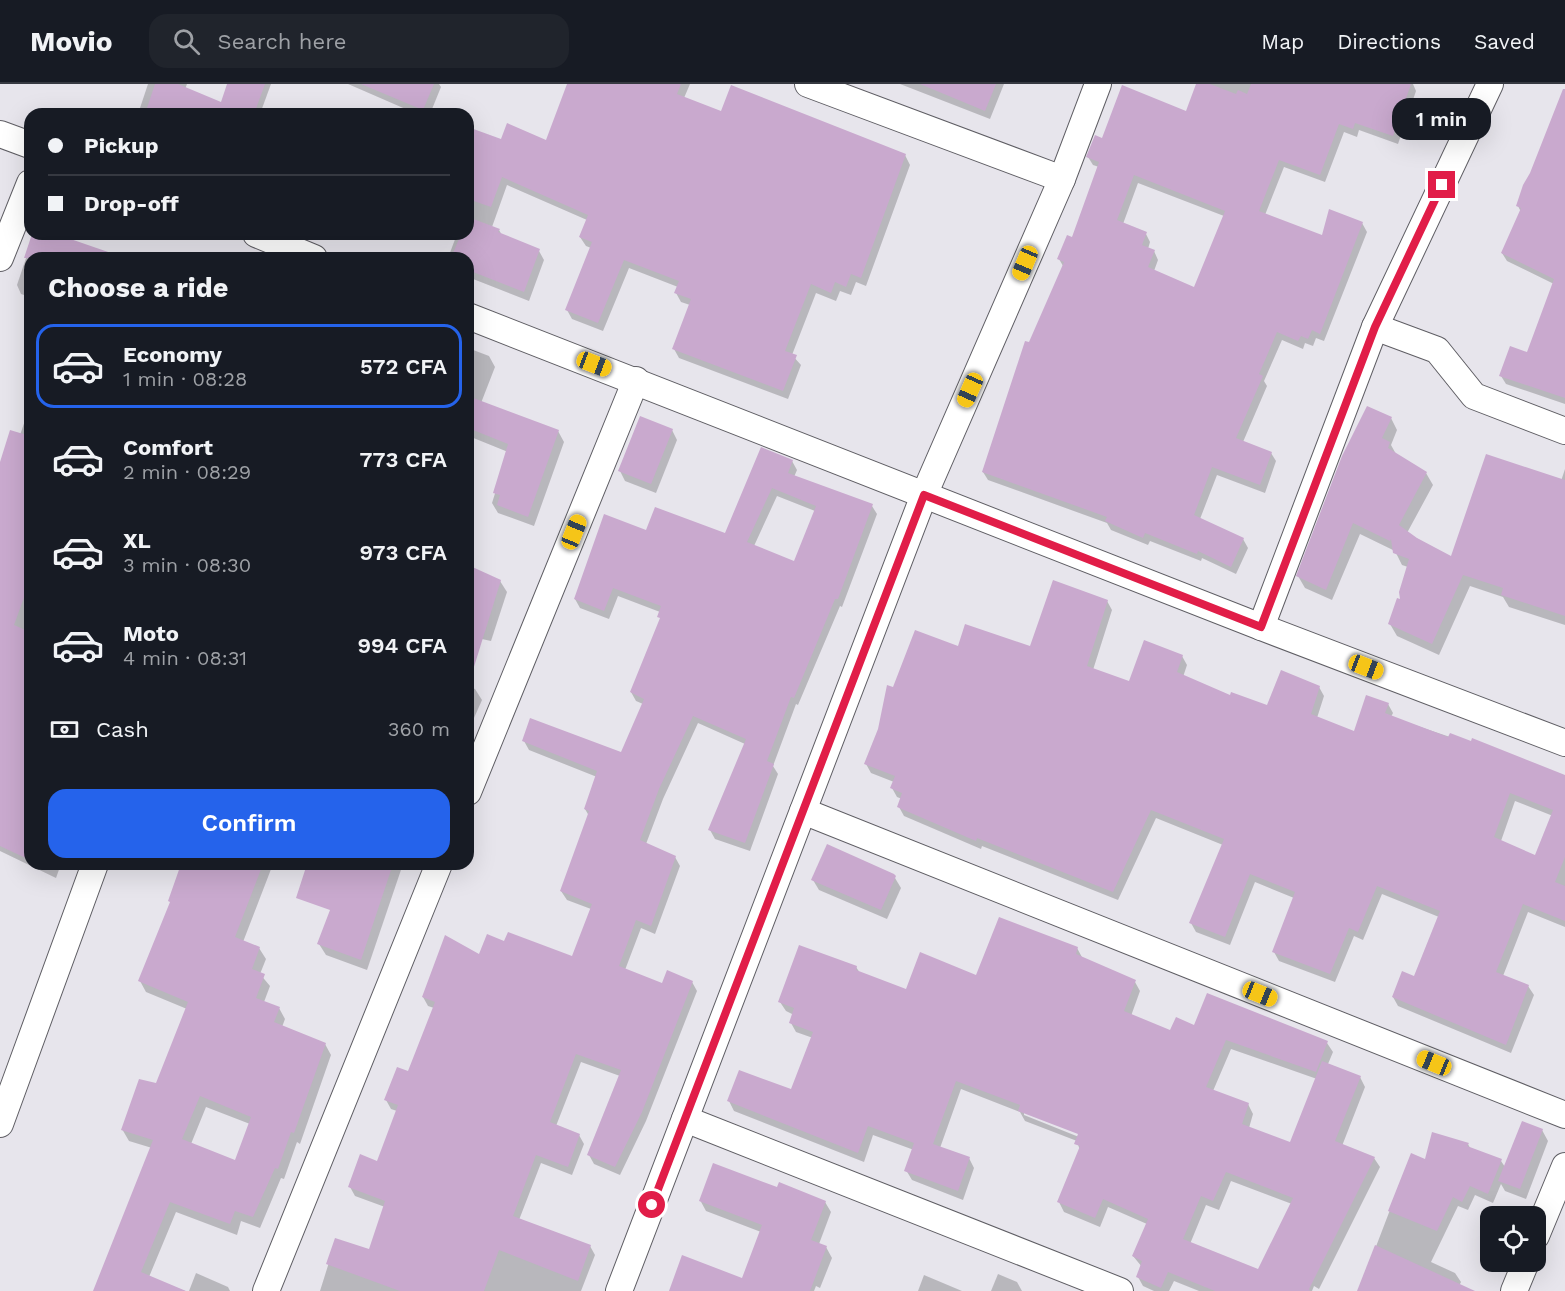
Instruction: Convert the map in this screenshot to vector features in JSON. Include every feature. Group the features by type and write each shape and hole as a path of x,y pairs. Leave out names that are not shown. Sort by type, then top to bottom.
{"street":[{"path":"808,84 1062,179"},
{"path":"618,1291 924,495 1062,179 1098,84"},
{"path":"1261,627 1375,327 1490,84"},
{"path":"0,134 24,144"},
{"path":"0,258 24,198"},
{"path":"270,240 300,252"},
{"path":"474,318 1261,627 1565,743"},
{"path":"1375,327 1437,350 1474,396 1565,431"},
{"path":"474,777 636,380"},
{"path":"803,811 1565,1115"},
{"path":"0,1124 93,870"},
{"path":"266,1291 437,870"},
{"path":"685,1119 1120,1291"},
{"path":"1546,1212 1565,1166"},
{"path":"1514,1291 1522,1272"}],"building":[{"path":"155,84 178,84 221,102 227,84 265,84 256,108 147,108"},
{"path":"361,84 434,84 424,108 418,108"},
{"path":"567,84 681,84 677,94 721,111 731,85 906,154 861,278 851,274 846,287 835,282 831,293 811,284 785,351 797,355 783,391 672,349 691,299 674,293 679,281 624,260 598,323 565,310 592,242 579,237 588,215 502,177 491,207 474,201 474,129 501,139 507,123 546,140"},
{"path":"920,84 996,84 985,111"},
{"path":"1196,84 1210,84 1236,94 1238,90 1247,94 1251,84 1411,84 1393,136 1355,123 1353,129 1339,124 1320,175 1279,160 1259,211 1322,235 1329,209 1363,222 1320,334 1312,330 1308,339 1301,336 1298,341 1277,332 1259,374 1263,376 1236,438 1272,452 1260,485 1212,467 1194,515 1244,538 1231,567 1198,551 1197,554 1145,533 1143,538 1105,521 1107,517 982,472 1025,341 1029,342 1064,262 1057,259 1067,235 1072,237 1099,162 1086,157 1095,135 1102,138 1122,85 1186,111","holes":["1134,175 1225,211 1194,287 1148,267 1155,250 1142,245 1147,232 1117,220"]},
{"path":"1563,89 1565,89 1565,398 1499,376 1510,346 1527,352 1554,279 1501,253 1521,208 1516,206 1523,185 1530,173"},
{"path":"474,219 540,249 524,292 474,272 474,252 454,252 458,240 474,240"},
{"path":"30,240 73,240 108,252 26,252"},
{"path":"474,398 559,430 528,517 497,505 500,495 493,493 508,444 474,430"},
{"path":"1367,406 1392,417 1382,438 1390,442 1388,448 1427,472 1399,525 1417,538 1451,556 1486,454 1565,480 1565,616 1501,595 1503,588 1463,575 1432,644 1388,624 1397,598 1400,599 1399,592 1409,559 1393,553 1391,539 1390,541 1353,523 1326,590 1296,576 1342,456"},
{"path":"640,416 673,429 651,484 618,471"},
{"path":"10,430 24,434 24,598 14,625 24,629 24,857 0,846 0,462"},
{"path":"761,447 793,460 788,473 873,504 838,599 835,599 794,698 791,697 767,761 774,764 745,843 708,830 746,739 693,716 659,789 640,840 676,856 651,926 636,920 619,966 662,983 667,970 693,981 642,1112 615,1167 587,1155 621,1070 576,1054 550,1122 580,1134 568,1167 536,1155 513,1216 591,1245 578,1281 499,1250 484,1291 400,1291 326,1264 335,1238 369,1249 385,1201 348,1187 360,1154 377,1161 398,1105 384,1100 397,1067 408,1071 435,1002 422,997 445,935 479,954 487,934 504,941 508,932 572,956 592,904 560,891 589,811 584,809 597,771 522,741 530,718 621,752 644,699 630,692 660,618 657,617 661,606 613,588 604,611 574,599 604,514 646,530 655,507 725,533","holes":["772,488 816,506 794,561 747,542"]},
{"path":"474,568 501,580 474,667"},
{"path":"1053,580 1108,600 1087,666 1129,681 1144,640 1183,655 1177,672 1230,695 1231,692 1267,705 1281,670 1320,686 1311,714 1354,731 1366,695 1389,703 1385,713 1448,737 1450,733 1471,741 1472,738 1565,775 1565,857 1555,882 1565,886 1565,921 1523,904 1496,972 1529,985 1506,1045 1392,997 1402,971 1414,976 1440,911 1377,886 1358,932 1349,928 1330,974 1272,952 1295,892 1250,874 1225,937 1189,923 1224,839 1151,810 1113,892 977,838 976,841 897,807 902,793 890,788 895,776 864,764 878,729 887,685 893,687 915,630 958,646 965,624 1030,646","holes":["1510,793 1553,810 1535,855 1494,837"]},
{"path":"827,844 896,876 881,910 811,880"},
{"path":"179,870 261,870 235,937 260,947 252,969 265,974 256,998 280,1007 274,1022 326,1043 294,1133 291,1132 278,1169 275,1168 253,1217 235,1211 230,1224 170,1202 141,1272 186,1291 93,1291 153,1140 121,1130 139,1079 156,1083 188,1002 138,981 170,902 168,901","holes":["200,1096 251,1117 235,1160 182,1139"]},
{"path":"305,870 391,870 361,960 317,944 330,910 296,898"},
{"path":"999,917 1078,947 1076,954 1136,980 1124,1011 1170,1030 1176,1017 1194,1025 1207,993 1328,1041 1316,1072 1226,1040 1206,1087 1249,1103 1242,1124 1290,1142 1322,1061 1361,1076 1335,1141 1375,1157 1310,1291 1215,1291 1168,1272 1161,1288 1136,1277 1142,1261 1132,1256 1148,1219 1103,1199 1095,1218 1057,1202 1080,1146 1074,1144 1078,1134 1018,1111 1020,1105 956,1081 933,1144 970,1157 958,1191 904,1171 914,1143 868,1126 858,1153 727,1101 739,1070 791,1089 813,1032 789,1023 794,1008 778,1002 799,945 857,966 856,970 906,989 920,952 976,975","holes":["1226,1172 1293,1198 1258,1269 1183,1239 1201,1196 1213,1201"]},
{"path":"1522,1121 1543,1129 1520,1189 1498,1181"},
{"path":"1432,1132 1469,1143 1467,1146 1502,1159 1488,1194 1470,1186 1462,1202 1453,1197 1437,1231 1388,1211 1411,1153 1425,1159"},
{"path":"713,1163 777,1187 779,1182 826,1201 811,1240 827,1246 810,1291 669,1291 682,1255 742,1278 762,1225 699,1201"},
{"path":"1375,1245 1475,1291 1357,1291"}],"route":[{"path":"652,1205 924,495 1261,627 1375,327 1442,185"}]}
